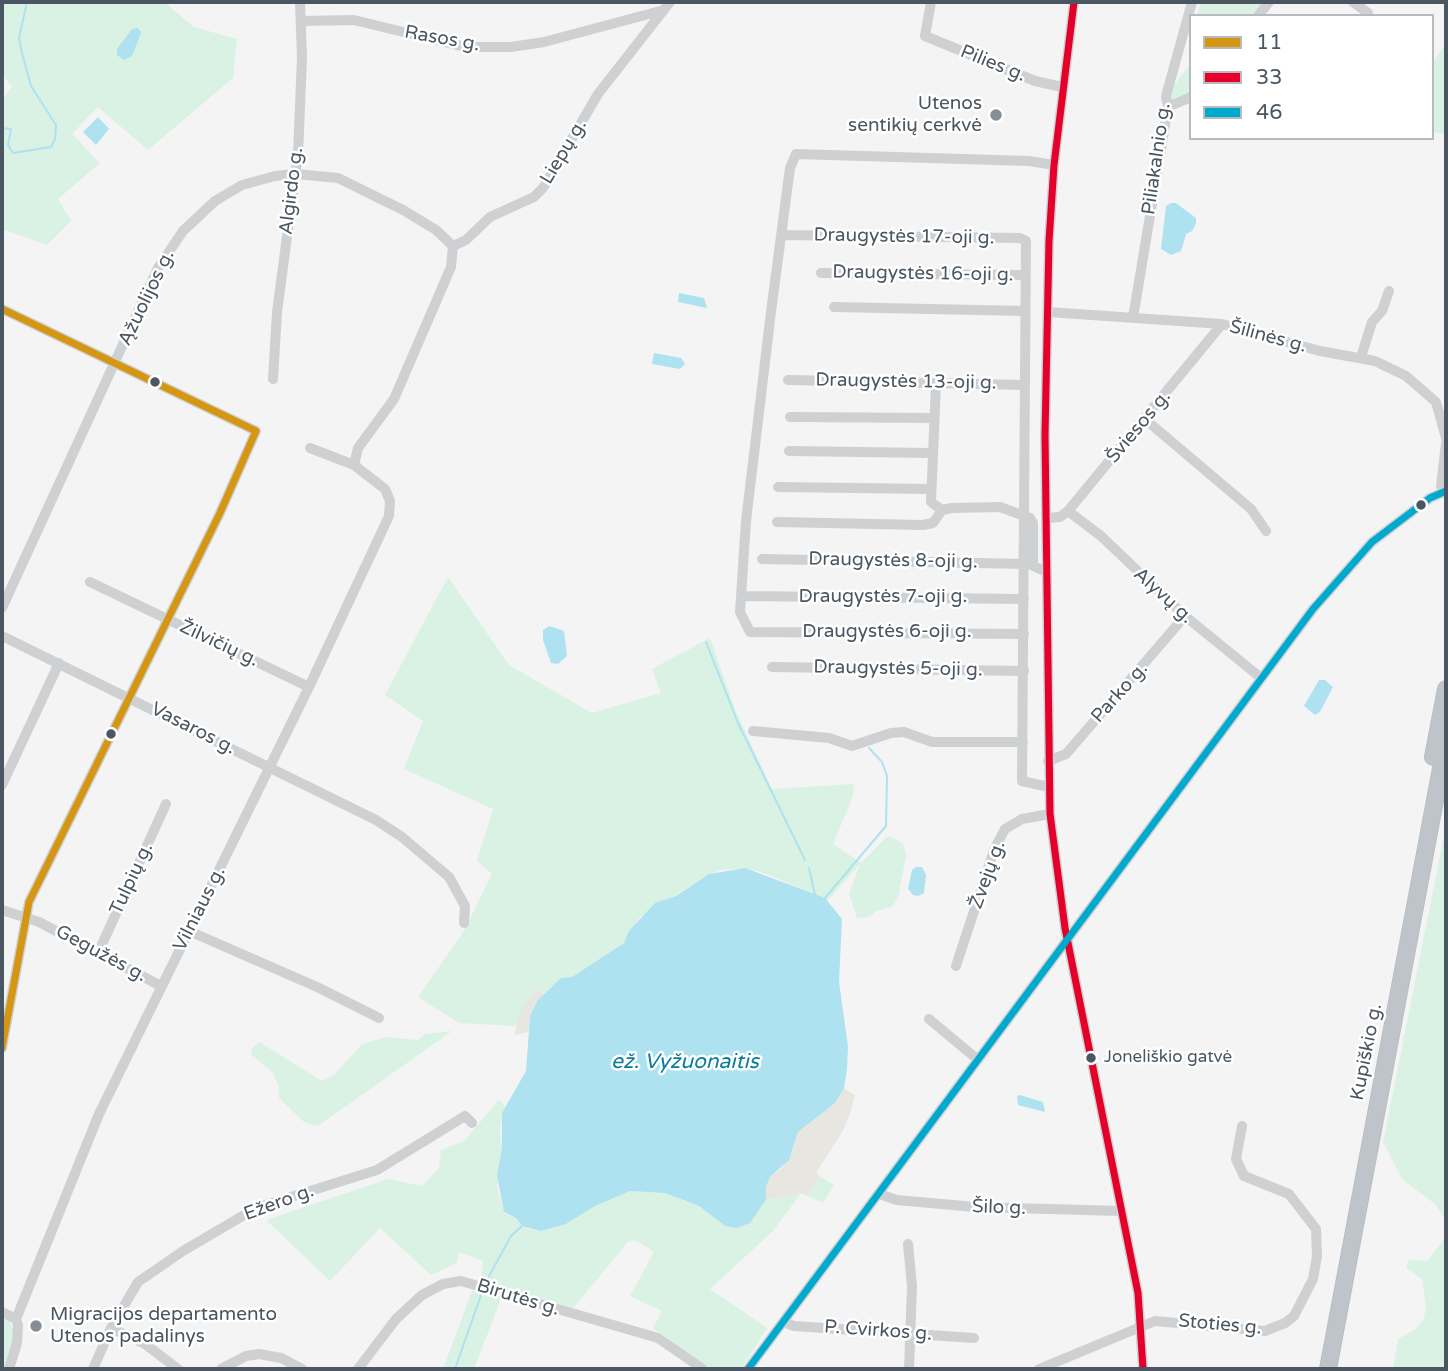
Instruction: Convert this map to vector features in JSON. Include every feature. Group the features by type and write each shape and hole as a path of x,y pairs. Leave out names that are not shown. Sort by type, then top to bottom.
{"highway":[{"path":"1367,1162 1364,1128 1366,1111 1446,689"},
{"name":"Kupiškio g.","path":"1328,1369 1446,743"}],"street":[{"name":"Algirdo g.","path":"273,379 277,312 296,174 300,2"},
{"name":"Pilies g.","path":"931,2 925,36 1035,81 1062,87"},
{"path":"1074,2 1054,165 1048,312 1050,814 1055,873 1067,940 1142,1324 1143,1369"},
{"name":"Piliakalnio g.","path":"1133,318 1168,107 1166,96 1192,2"},
{"path":"1353,2 1368,13"},
{"name":"Rasos g.","path":"301,21 354,20 465,47 511,47 544,42 667,6"},
{"name":"Liepų g.","path":"453,246 466,240 491,217 534,197 543,188 598,94 667,6"},
{"path":"1168,107 1189,98"},
{"path":"741,596 746,521 790,168 796,154 1029,161 1054,165"},
{"name":"Ąžuolijos g.","path":"2,608 158,268 183,231 228,192 257,180 296,174 348,180 429,225 453,246"},
{"name":"Draugystės 17-oji g.","path":"782,235 1020,238 1026,241 1025,275"},
{"path":"310,449 354,465 358,448 394,399 452,267 453,246"},
{"name":"Draugystės 16-oji g.","path":"821,273 1025,275"},
{"path":"1025,275 1024,514 1029,564 1024,598 1022,781 1049,787"},
{"path":"1361,357 1372,322 1382,311 1389,291"},
{"path":"834,307 1025,311"},
{"path":"2,309 256,431 220,513 25,916 2,1048"},
{"name":"Šilinės g.","path":"1048,312 1223,324 1320,351 1361,357 1391,367 1424,389 1436,402 1446,441 1446,459"},
{"name":"Šviesos g.","path":"1068,511 1223,324"},
{"name":"Draugystės 13-oji g.","path":"788,380 1024,384"},
{"path":"936,383 931,502 942,510 1000,507 1024,514"},
{"path":"790,417 933,418"},
{"path":"1146,420 1251,509 1266,531"},
{"path":"789,452 931,453"},
{"name":"Šilinės g.","path":"1445,487 1446,453"},
{"name":"Vilniaus g.","path":"9,1369 18,1336 16,1319 97,1118 270,768 386,525 390,501 385,489 354,465"},
{"path":"778,486 931,489"},
{"path":"747,1369 1313,609 1372,542 1445,487"},
{"path":"777,522 923,526 933,523 942,510"},
{"path":"1047,518 1060,517 1068,511"},
{"name":"Alyvų g.","path":"1068,511 1101,537 1185,616 1261,678"},
{"name":"Draugystės 8-oji g.","path":"762,559 1029,564"},
{"path":"1029,564 1047,572"},
{"name":"Žilvičių g.","path":"90,582 309,687"},
{"name":"Draugystės 7-oji g.","path":"741,596 1024,598"},
{"name":"Draugystės 6-oji g.","path":"741,596 740,612 750,632 1024,634"},
{"name":"Parko g.","path":"1048,761 1066,754 1185,616"},
{"name":"Vasaros g.","path":"2,636 376,820 402,837 455,885 465,906 464,923"},
{"path":"2,785 59,663"},
{"name":"Draugystės 5-oji g.","path":"772,667 1024,671"},
{"path":"753,731 816,736 852,746 891,733 904,732 932,742 1023,742"},
{"name":"Tulpių g.","path":"98,953 166,804"},
{"name":"Žvejų g.","path":"956,966 994,850 1006,829 1022,819 1050,814"},
{"name":"Gegužės g.","path":"2,910 25,916 161,986"},
{"path":"189,931 317,987 379,1018"},
{"path":"929,1019 977,1059"},
{"name":"Ežero g.","path":"93,1369 111,1328 144,1277 243,1214 365,1175 395,1161 465,1116 472,1123"},
{"name":"Stoties g.","path":"1039,1369 1142,1324 1172,1320 1265,1331 1285,1323 1300,1309 1313,1279 1317,1256 1316,1229 1289,1194 1244,1176 1236,1159 1242,1126"},
{"name":"Šilo g.","path":"879,1194 897,1200 975,1207 1121,1211"},
{"path":"908,1244 912,1286 909,1369"},
{"name":"Birutės g.","path":"358,1369 396,1319 415,1301 443,1284 461,1281 658,1338 703,1369"},
{"path":"2,1312 16,1319"},
{"name":"P. Cvirkos g.","path":"783,1322 794,1326 974,1338"},
{"path":"111,1328 145,1345 178,1369"},
{"path":"221,1369 246,1356 260,1354 281,1358 302,1369"}],"green space":[{"path":"2,2 164,2 194,27 237,39 233,78 148,150 98,107 72,134 100,163 58,199 71,221 47,245 2,229 2,99 12,87 2,74"},
{"path":"1201,2 1269,2 1260,14 1198,14"},
{"path":"1446,44 1446,134 1434,132 1434,60"},
{"path":"1189,66 1189,98 1168,107 1166,96"},
{"path":"448,577 509,665 592,713 661,693 652,669 710,638 736,712 772,789 854,784 853,796 833,844 861,863 888,836 903,843 906,856 898,898 892,907 876,911 870,917 857,918 849,894 860,864 828,900 764,873 745,868 721,870 709,874 639,918 624,943 572,977 561,978 544,994 536,988 515,1026 459,1023 418,997 464,931 492,874 477,861 493,809 404,769 423,721 385,695"},
{"path":"1446,826 1446,1220 1435,1204 1402,1179 1383,1142"},
{"path":"452,1031 318,1126 304,1122 279,1098 278,1084 272,1072 251,1054 252,1048 259,1042 322,1081 334,1075 362,1044 387,1037 418,1040 425,1034"},
{"path":"499,1100 505,1105 500,1129 502,1148 497,1187 505,1214 516,1218 522,1226 530,1229 542,1231 566,1224 595,1206 629,1191 664,1193 699,1206 725,1226 760,1210 766,1200 801,1193 773,1231 710,1289 767,1328 741,1369 712,1369 653,1328 662,1311 630,1296 654,1252 637,1241 629,1241 573,1308 481,1281 483,1261 459,1252 457,1263 431,1275 380,1228 330,1281 266,1220 388,1179 422,1186 439,1168 441,1150 464,1141"},
{"path":"820,1176 834,1185 823,1203 807,1196"},
{"path":"1446,1237 1446,1369 1393,1369 1398,1339 1416,1329 1424,1318 1426,1308 1422,1279 1406,1268 1409,1260 1427,1261"},
{"path":"472,1291 502,1296 474,1369 443,1369"},
{"path":"2,1317 8,1319 15,1333 4,1369"}],"sand":[{"path":"536,988 544,994 530,1016 528,1032 515,1035 518,1017"},
{"path":"844,1088 855,1095 850,1113 844,1129 816,1173 820,1176 807,1196 801,1193 766,1200 766,1187 770,1177 782,1168 793,1150 798,1132 835,1103"}],"water":[{"path":"138,28 141,33 132,56 124,60 117,55 117,49 132,29"},
{"path":"98,117 109,129 96,145 83,132"},
{"path":"1176,203 1196,218 1196,224 1192,231 1186,234 1181,251 1171,255 1161,249 1166,206"},
{"path":"679,293 704,298 707,308 678,302"},
{"path":"654,353 681,358 685,364 680,369 652,364"},
{"path":"549,626 564,631 567,656 558,664 551,663 543,640 543,630"},
{"path":"1319,680 1325,680 1333,687 1320,712 1315,715 1304,706"},
{"path":"922,867 926,875 924,893 918,896 908,889 912,870"},
{"name":"ež. Vyžuonaitis","path":"745,868 825,898 842,919 839,982 848,1046 844,1088 835,1103 798,1132 789,1160 770,1177 766,1187 766,1200 750,1223 736,1228 725,1226 699,1206 681,1199 664,1193 630,1191 595,1206 566,1224 541,1231 522,1226 516,1218 504,1212 497,1176 502,1148 502,1113 526,1071 530,1016 538,1000 561,978 572,977 624,943 629,931 655,903 676,896 709,874"},
{"path":"1017,1096 1043,1102 1045,1112 1018,1105"}],"waterway":[{"path":"2,128 11,129 8,145 13,153 51,147 55,139 56,125 31,86 22,53 19,38 27,2"},
{"path":"706,642 738,723 805,860"},
{"path":"825,898 886,826 887,776 882,762 869,748"},
{"path":"809,868 815,895"},
{"path":"488,1278 511,1236 522,1226"},
{"path":"455,1369 481,1295"}],"transit line":[{"name":"33","path":"1074,2 1054,165 1049,241 1045,435 1050,814 1065,928 1138,1293 1143,1369"},
{"name":"11","path":"2,309 256,431 220,513 29,902 2,1048"},
{"name":"46","path":"748,1369 1313,609 1372,542 1430,498 1446,491"}],"place":[{"name":"Utenos sentikių cerkvė","path":"996,115"},
{"name":"Joneliškio gatvė","path":"1091,1058"},
{"name":"Migracijos departamento Utenos padalinys","path":"36,1326"}]}
